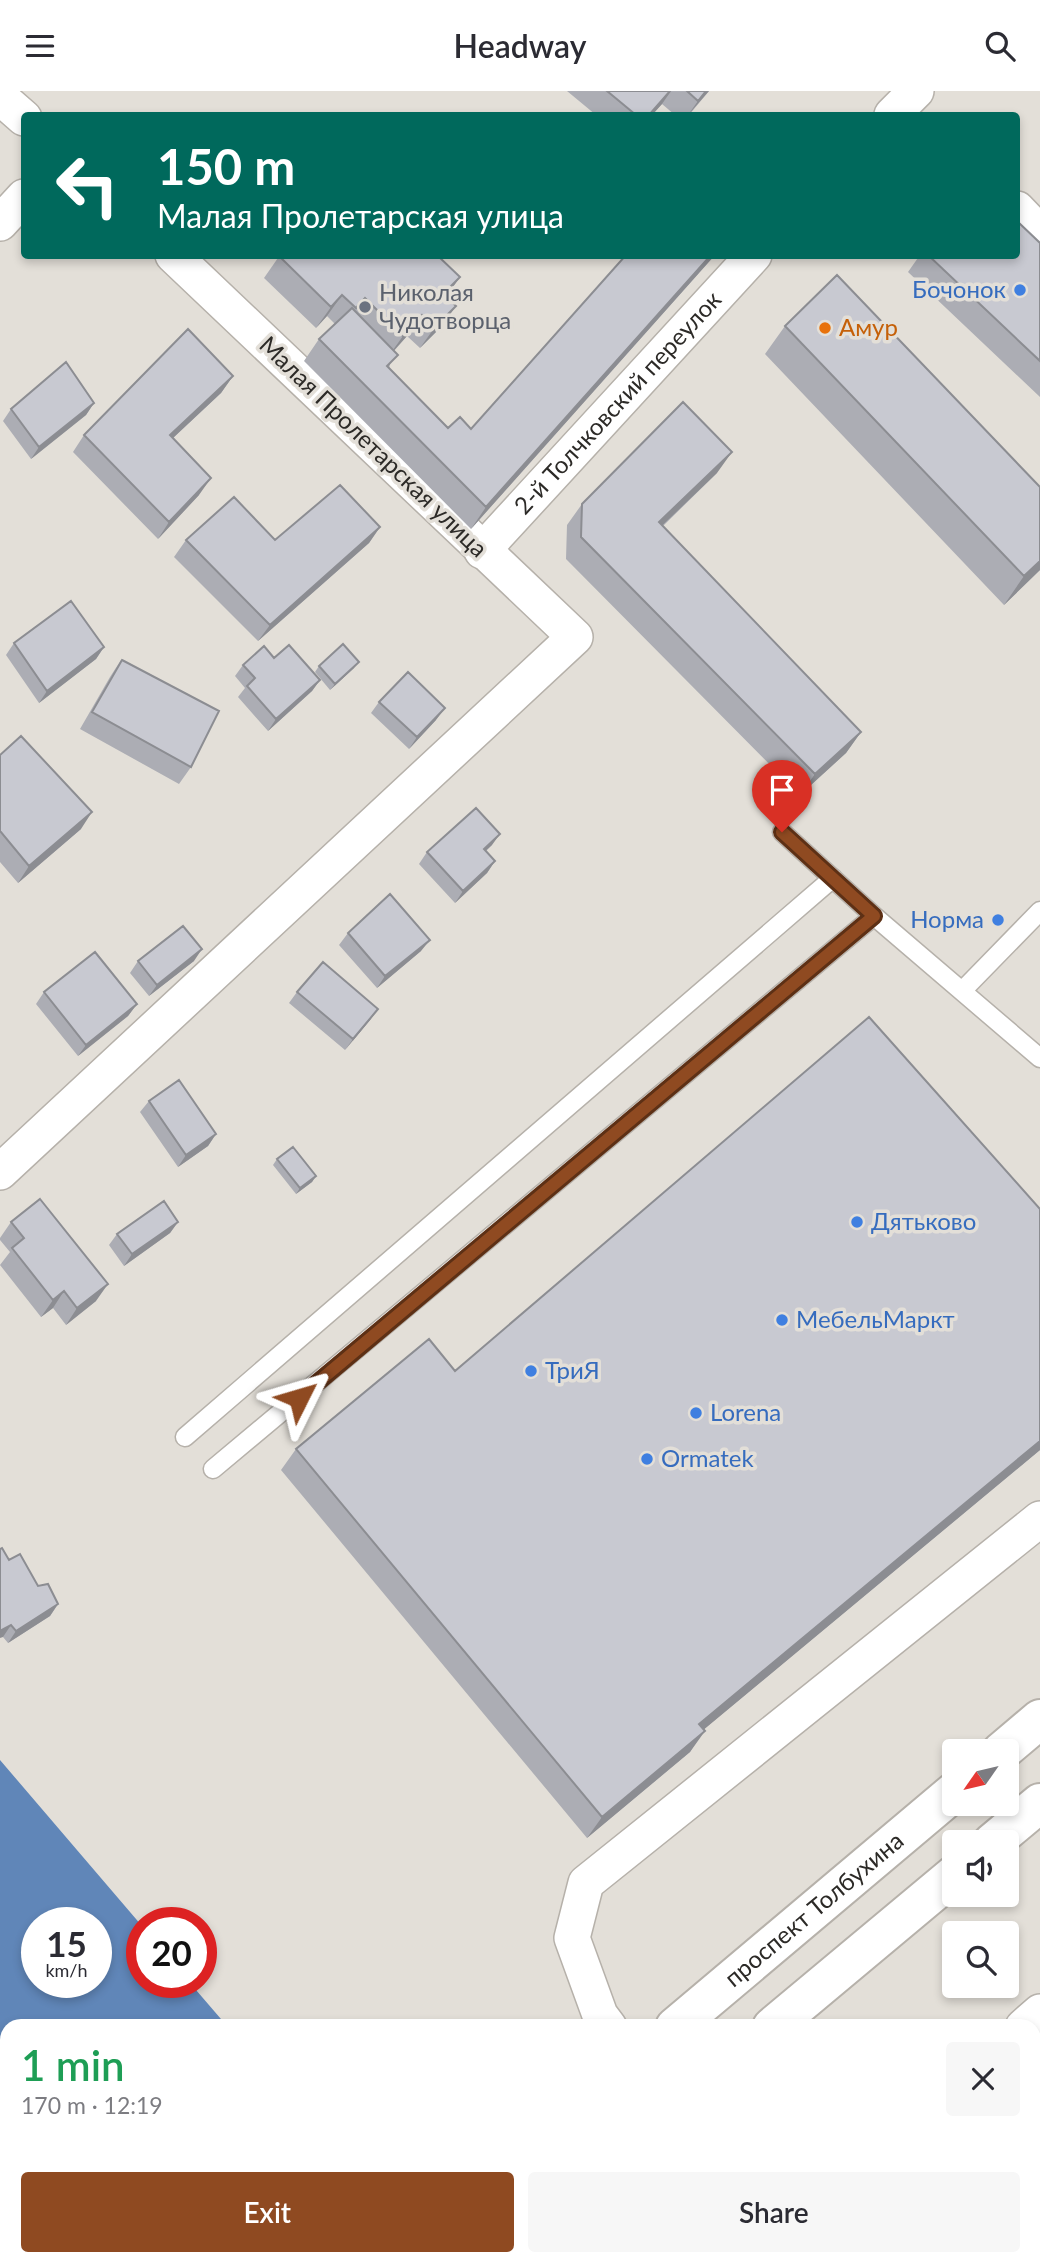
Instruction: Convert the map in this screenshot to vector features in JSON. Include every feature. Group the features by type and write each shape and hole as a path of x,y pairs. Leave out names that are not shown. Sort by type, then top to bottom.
{"main road":[{"path":"1016,1739 1040,1719"},
{"name":"проспект Толбухина","path":"684,2019 942,1802"},
{"path":"1008,1830 1040,1803"},
{"path":"782,2019 942,1885"}],"street":[{"path":"0,97 21,115"},
{"path":"0,223 21,200"},
{"path":"1020,212 1040,233"},
{"name":"Малая Пролетарская улица","path":"0,1172 575,637 177,259"},
{"name":"2-й Толчковский переулок","path":"482,551 750,259"},
{"path":"603,2019 572,1938 586,1883 1040,1519"}],"lane":[{"path":"782,832 874,916 1040,1058"},
{"path":"185,1437 833,878"},
{"path":"962,991 1040,911"},
{"path":"213,1469 874,916"}],"water":[{"path":"0,1760 126,1907 126,1998 203,1998 221,2019 0,2019"}],"building":[{"path":"607,91 670,91 652,112 632,112"},
{"path":"687,91 706,91 698,101"},
{"path":"1020,224 1040,243 1040,361 932,259 1020,259"},
{"path":"282,259 441,259 460,277 443,294 456,306 435,327 422,315 403,336 365,298 356,308 342,295 331,307"},
{"path":"622,259 707,259 486,507 319,339 352,308 398,355 387,366 448,428 460,417 471,429"},
{"path":"837,275 1040,487 1040,561 1024,576 785,326"},
{"path":"188,329 233,376 170,435 211,478 169,522 84,435"},
{"path":"66,362 94,403 39,447 11,409"},
{"path":"683,402 732,452 659,522 861,732 815,774 581,537 582,504"},
{"path":"340,485 380,527 270,625 186,540 234,497 275,540"},
{"path":"71,601 104,647 47,691 14,643"},
{"path":"343,644 359,662 335,684 319,666"},
{"path":"289,645 320,680 276,719 247,686 255,678 243,665 264,646 274,658"},
{"path":"122,660 219,711 191,767 92,712"},
{"path":"408,672 445,708 417,737 379,702"},
{"path":"21,736 92,812 29,866 0,831 0,755"},
{"path":"476,808 500,834 484,849 495,861 463,891 427,852"},
{"path":"390,894 430,940 385,976 348,933"},
{"path":"183,926 202,949 157,985 138,961"},
{"path":"95,952 137,1004 86,1045 44,992"},
{"path":"323,962 378,1009 353,1039 297,992"},
{"name":"МебельМаркт","path":"869,1017 1040,1209 1040,1441 699,1724 705,1731 602,1817 296,1449 429,1339 455,1371"},
{"path":"179,1080 216,1134 186,1155 149,1101"},
{"path":"293,1147 316,1176 300,1188 277,1159"},
{"path":"40,1199 108,1284 77,1308 64,1291 53,1300 12,1248 24,1238 11,1222"},
{"path":"164,1201 178,1222 132,1254 117,1234"},
{"path":"2,1548 9,1560 20,1554 38,1586 48,1584 58,1604 16,1631 11,1625 0,1631"}],"place":[{"name":"Бочонок","path":"1020,290"},
{"name":"Николая Чудотворца","path":"365,307"},
{"name":"Амур","path":"825,328"},
{"name":"Норма","path":"998,920"},
{"name":"Дятьково","path":"857,1222"},
{"name":"МебельМаркт","path":"782,1320"},
{"name":"ТриЯ","path":"531,1371"},
{"name":"Lorena","path":"696,1413"},
{"name":"Ormatek","path":"647,1459"}],"route":[{"path":"299,1398 874,916 782,832"}]}
